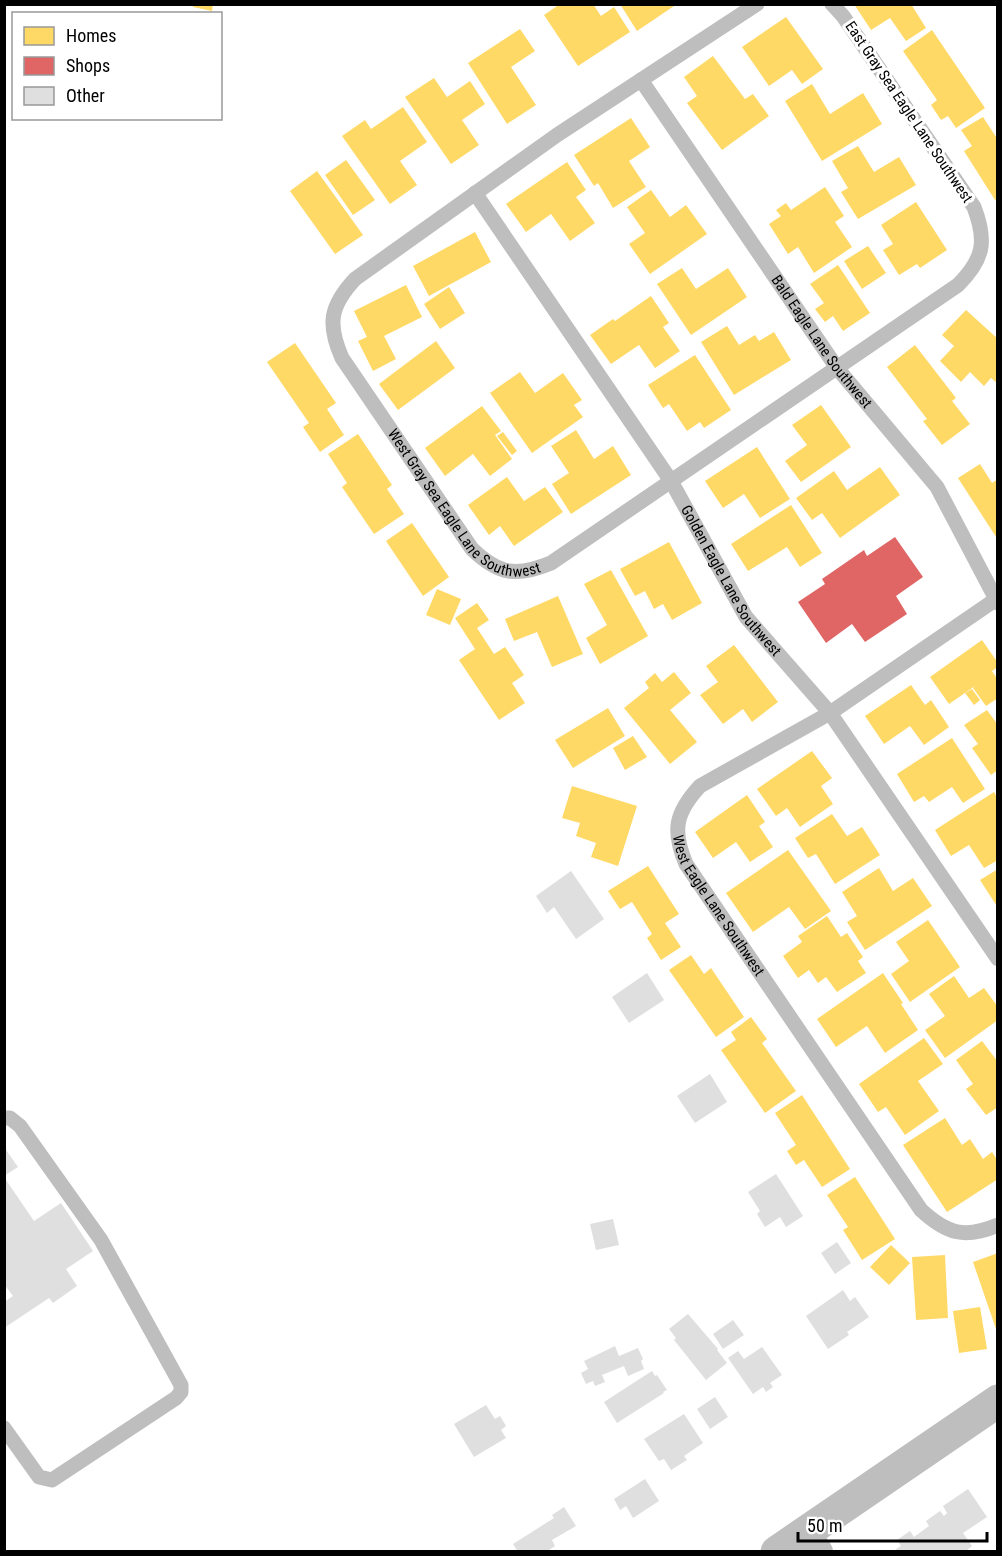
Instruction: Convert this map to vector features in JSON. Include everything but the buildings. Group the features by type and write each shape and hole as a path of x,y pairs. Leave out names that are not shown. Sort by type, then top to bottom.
{"street":[{"path":"777,1551 811,1542 998,1401"}],"lane":[{"path":"475,193 557,135 757,4"},
{"name":"East Gray Sea Eagle Lane Southwest","path":"832,4 843,16 974,207 982,228 981,249 973,270 958,285 837,368"},
{"name":"Bald Eagle Lane Southwest","path":"641,80 837,368 937,487 997,600"},
{"name":"West Gray Sea Eagle Lane Southwest","path":"475,193 355,279 340,295 332,316 333,338 342,358 472,549 488,564 508,572 531,571 551,563 837,368"},
{"name":"Golden Eagle Lane Southwest","path":"475,193 671,480 746,617 830,713 998,959"},
{"name":"West Eagle Lane Southwest","path":"997,600 830,713 700,786 685,802 677,822 678,844 693,874 921,1210 937,1225 958,1233 980,1232 998,1225"},
{"path":"4,1118 10,1118 20,1126 101,1240 181,1385 181,1392 176,1398 52,1480 39,1477 4,1428"}]}
